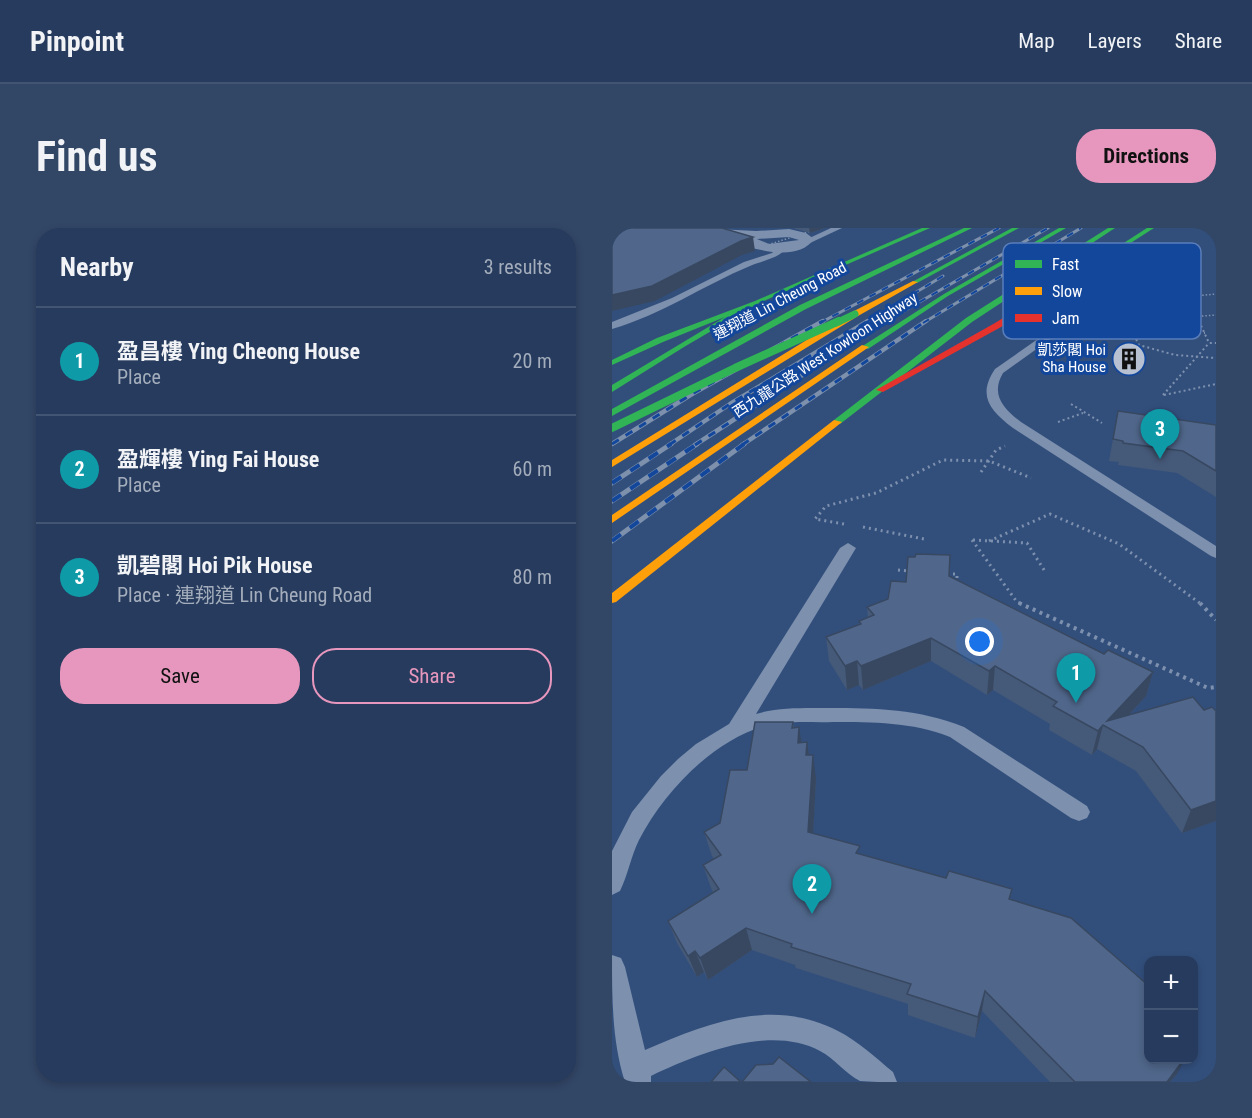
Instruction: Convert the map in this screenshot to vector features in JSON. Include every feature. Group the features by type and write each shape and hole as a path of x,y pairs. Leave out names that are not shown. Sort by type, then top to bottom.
{"main road":[{"name":"連翔道 Lin Cheung Road","path":"757,302 927,228"},
{"name":"連翔道 Lin Cheung Road","path":"612,413 772,323 969,228"},
{"name":"西九龍公路 West Kowloon Highway","path":"612,465 855,314 1016,228"},
{"name":"西九龍公路 West Kowloon Highway","path":"1037,243 1063,228"},
{"path":"1088,243 1112,228"},
{"path":"1126,243 1146,230"},
{"name":"西九龍公路 West Kowloon Highway","path":"612,520 763,415 955,290 1003,262"},
{"path":"612,599 732,502 1003,296"},
{"path":"612,363 660,340 757,302"},
{"path":"612,389 681,345 757,302"},
{"path":"612,428 735,368 855,314"},
{"path":"873,393 1003,322"}],"street":[{"path":"704,228 757,241 803,234"},
{"path":"757,241 762,247 798,246 803,234"}],"lane":[{"path":"803,234 838,228"},
{"path":"612,326 675,300 747,264 774,255 783,248"},
{"path":"1044,339 999,371 993,379 990,388 996,406 1017,425 1216,553"},
{"path":"737,728 848,548"},
{"path":"612,884 629,837 657,793 695,756 737,728 780,716 888,715 912,716 935,722 957,732 1080,812"},
{"path":"612,967 637,1076 675,1050 715,1036 754,1028 794,1028 827,1039 883,1082"}],"path":[{"path":"757,241 803,234"},
{"path":"1201,295 1216,294"},
{"path":"1201,316 1216,315"},
{"path":"1201,324 1209,343"},
{"path":"1201,333 1205,333"},
{"path":"1136,339 1139,345 1175,356 1216,358"},
{"path":"1216,343 1209,343 1163,395 1216,384"},
{"path":"1071,404 1102,423"},
{"path":"849,525 815,519 826,506 876,493 943,460 989,461 1031,478"},
{"path":"981,472 989,461"},
{"path":"989,541 1050,514 1119,544 1199,602 1216,620"},
{"path":"860,527 924,539"},
{"path":"1046,573 1027,543 972,540 1017,602 1208,688 1216,687"},
{"path":"898,570 920,572"},
{"path":"943,574 957,574 957,587"}],"building":[{"path":"612,228 722,228 753,237 652,286 612,295"},
{"path":"1118,411 1216,425 1216,471 1183,451 1123,443 1123,441 1113,439"},
{"path":"916,554 950,555 949,576 1104,654 1108,650 1153,672 1107,721 1193,697 1204,710 1212,707 1216,711 1216,801 1191,810 1143,747 1103,725 1098,731 1053,706 1057,702 995,666 989,671 931,638 861,666 857,661 845,666 826,637 861,624 859,621 874,615 867,607 888,599 891,581 906,582 908,557 915,557"},
{"path":"755,722 793,722 792,728 799,727 798,743 807,742 806,755 813,755 808,832 860,846 856,853 946,878 949,871 1012,889 1009,899 1071,918 1144,982 1144,1064 1180,1064 1167,1082 1075,1082 985,991 978,1017 907,994 911,984 791,947 792,944 746,928 700,958 695,951 688,956 668,921 719,889 703,865 721,855 704,832 720,823 730,770 747,770"},
{"path":"779,1057 811,1082 742,1082 756,1065 773,1064"},
{"path":"724,1067 741,1082 711,1082"}],"railway":[{"path":"820,323 999,228"},
{"path":"1022,243 1048,228"},
{"path":"1056,243 1081,228"},
{"path":"883,323 1003,254"},
{"path":"923,323 1003,275"},
{"path":"865,323 943,276"},
{"path":"612,444 692,394 823,321"},
{"path":"669,445 730,404 868,321"},
{"path":"695,445 885,321"},
{"path":"742,445 923,323"},
{"path":"612,483 671,444"},
{"path":"612,501 697,444"},
{"path":"612,541 744,444"}],"traffic: fast":[{"path":"612,363 660,340 757,302 927,228"},
{"path":"612,413 803,307 969,228"},
{"path":"915,282 1016,228"},
{"path":"1037,243 1063,228"},
{"path":"1089,243 1112,228"},
{"path":"1127,243 1151,228"},
{"path":"865,347 946,295 1003,262"},
{"path":"837,422 969,320 1003,298"},
{"path":"612,389 681,345 757,302"},
{"path":"612,428 735,368 855,314"}],"traffic: slow":[{"path":"612,464 855,314 915,282"},
{"path":"612,520 865,347"},
{"path":"612,599 837,422"}],"traffic: jam":[{"path":"880,390 1003,322"}],"place":[{"name":"凱莎閣 Hoi Sha House","path":"1129,359"},
{"name":"凱碧閣 Hoi Pik House","path":"1160,459"},
{"name":"盈昌樓 Ying Cheong House","path":"1076,703"},
{"name":"盈輝樓 Ying Fai House","path":"812,914"}]}
